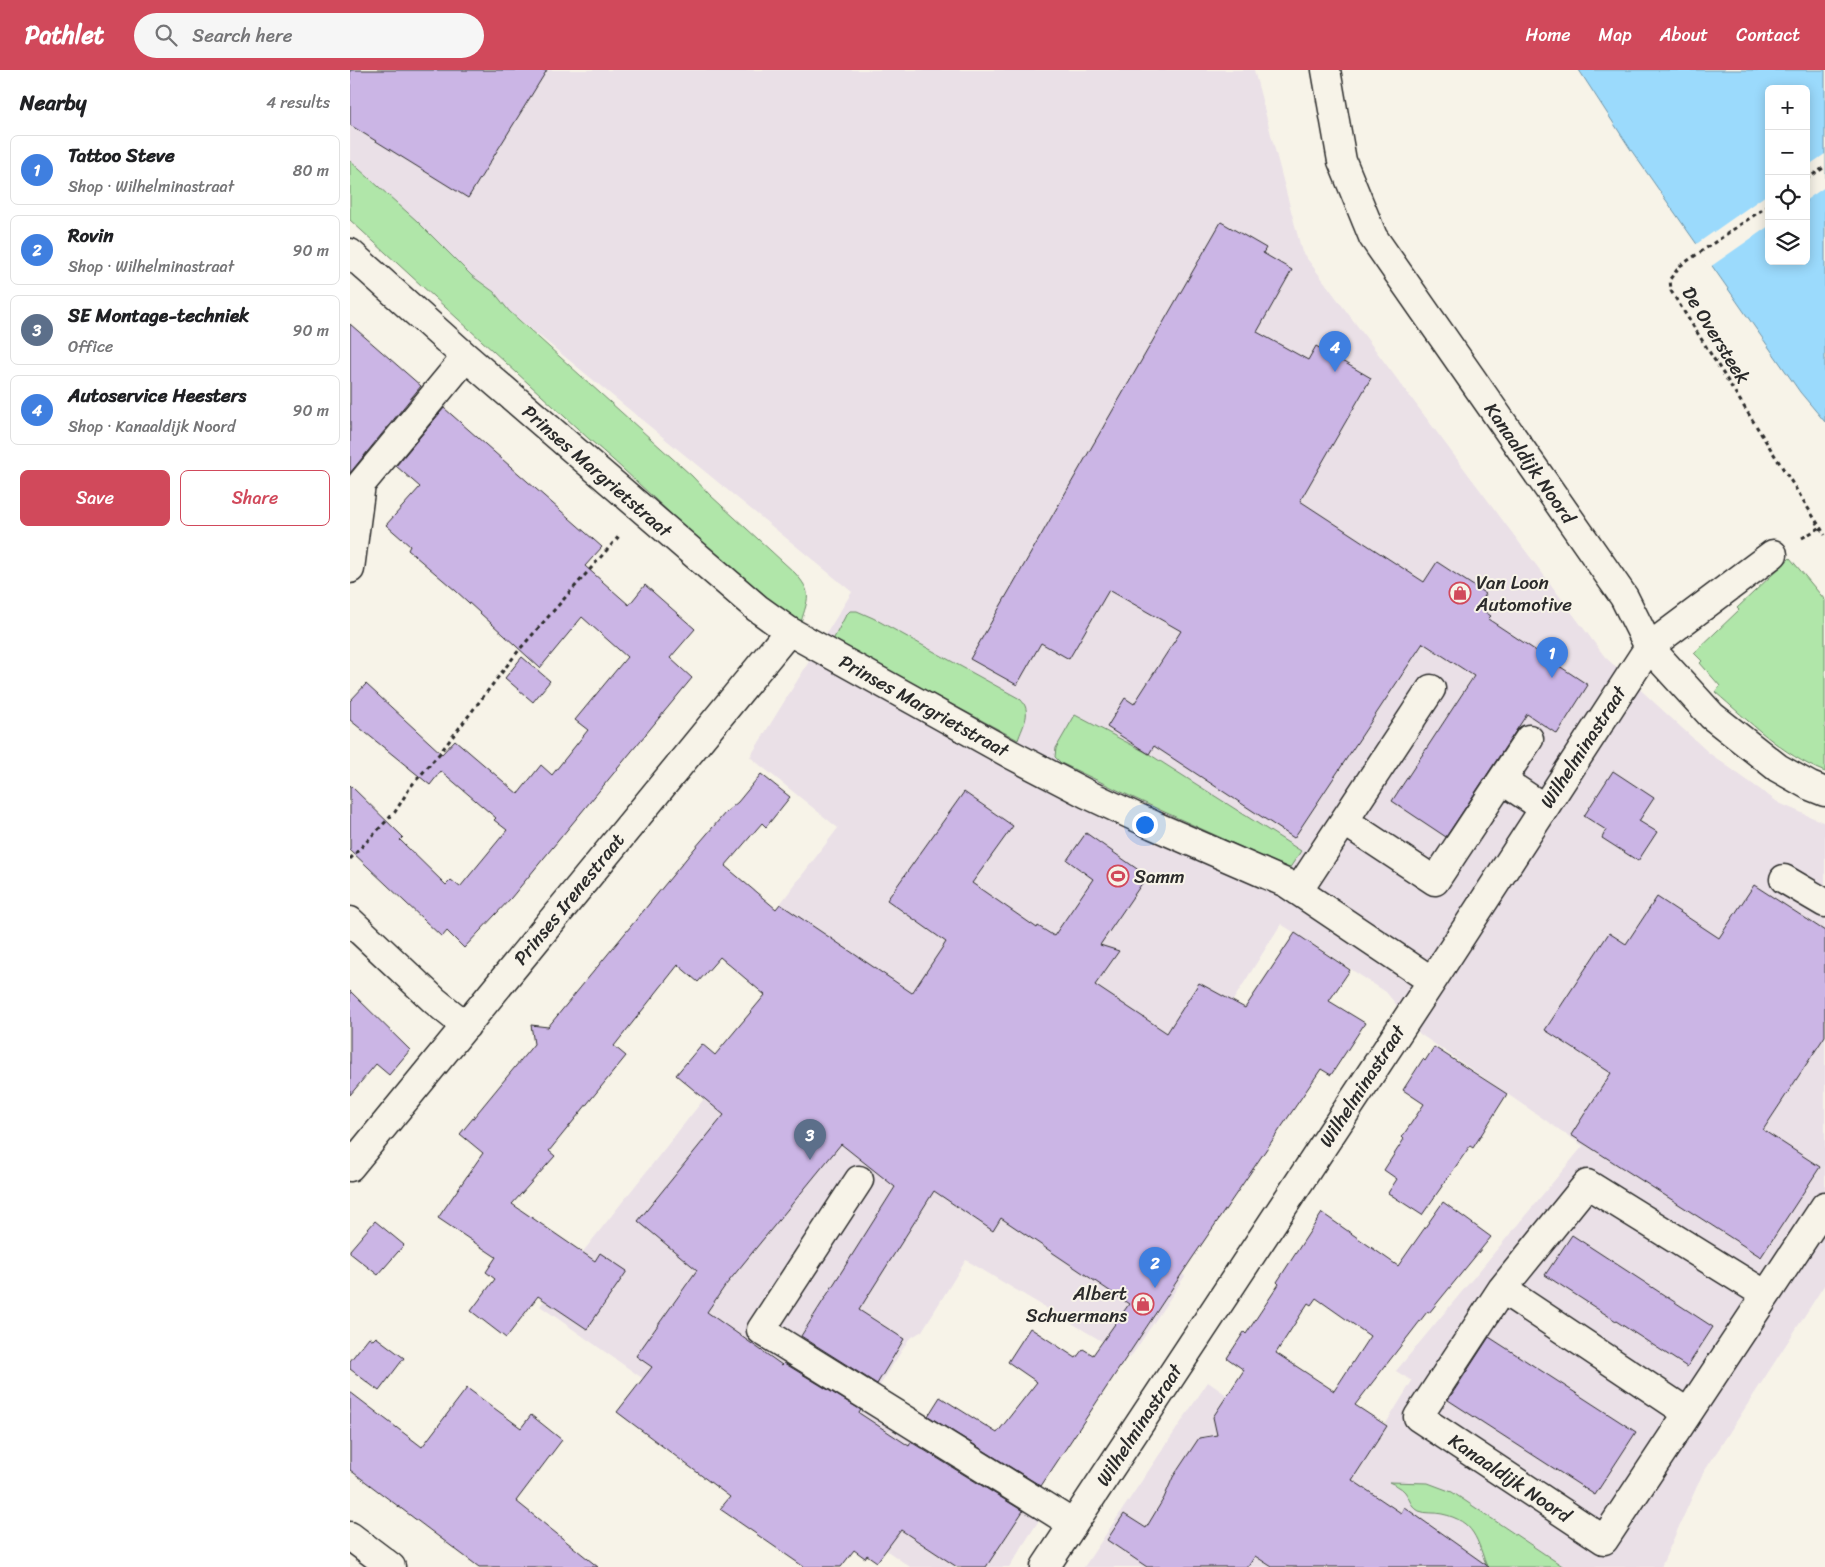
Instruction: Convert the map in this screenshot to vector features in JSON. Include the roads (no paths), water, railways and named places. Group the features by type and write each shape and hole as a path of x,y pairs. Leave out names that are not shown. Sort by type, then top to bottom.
{"street":[{"name":"Kanaaldijk Noord","path":"1326,70 1342,161 1374,237 1624,597 1649,647 1712,716 1778,768 1825,792"},
{"name":"Prinses Margrietstraat","path":"350,253 466,357 643,510 757,608 789,631 1012,755 1087,794 1286,883 1432,981"},
{"path":"350,569 362,484 466,357"},
{"path":"1649,647 1773,554"},
{"name":"Prinses Irenestraat","path":"350,1167 789,631"},
{"name":"Wilhelminastraat","path":"1045,1567 1432,981 1649,647"},
{"path":"1298,891 1431,689"},
{"path":"1344,821 1435,881 1529,739"},
{"path":"1502,780 1544,808"},
{"path":"1784,879 1825,902"},
{"path":"350,921 435,1001 466,1026"},
{"path":"859,1180 761,1330 1073,1524"},
{"name":"Kanaaldijk Noord","path":"1766,1295 1587,1184 1502,1289 1418,1417 1604,1540 1825,1206"},
{"path":"1502,1289 1688,1413"},
{"path":"350,1536 391,1567"}],"water":[{"path":"1579,70 1825,70 1825,422 1800,392 1631,150"}],"place":[{"name":"Autoservice Heesters","path":"1335,372"},
{"name":"Van Loon Automotive","path":"1460,593"},
{"name":"Tattoo Steve","path":"1552,678"},
{"name":"Samm","path":"1118,876"},
{"name":"SE Montage-techniek","path":"810,1160"},
{"name":"Rovin","path":"1155,1288"},
{"name":"Albert Schuermans","path":"1143,1304"}]}
